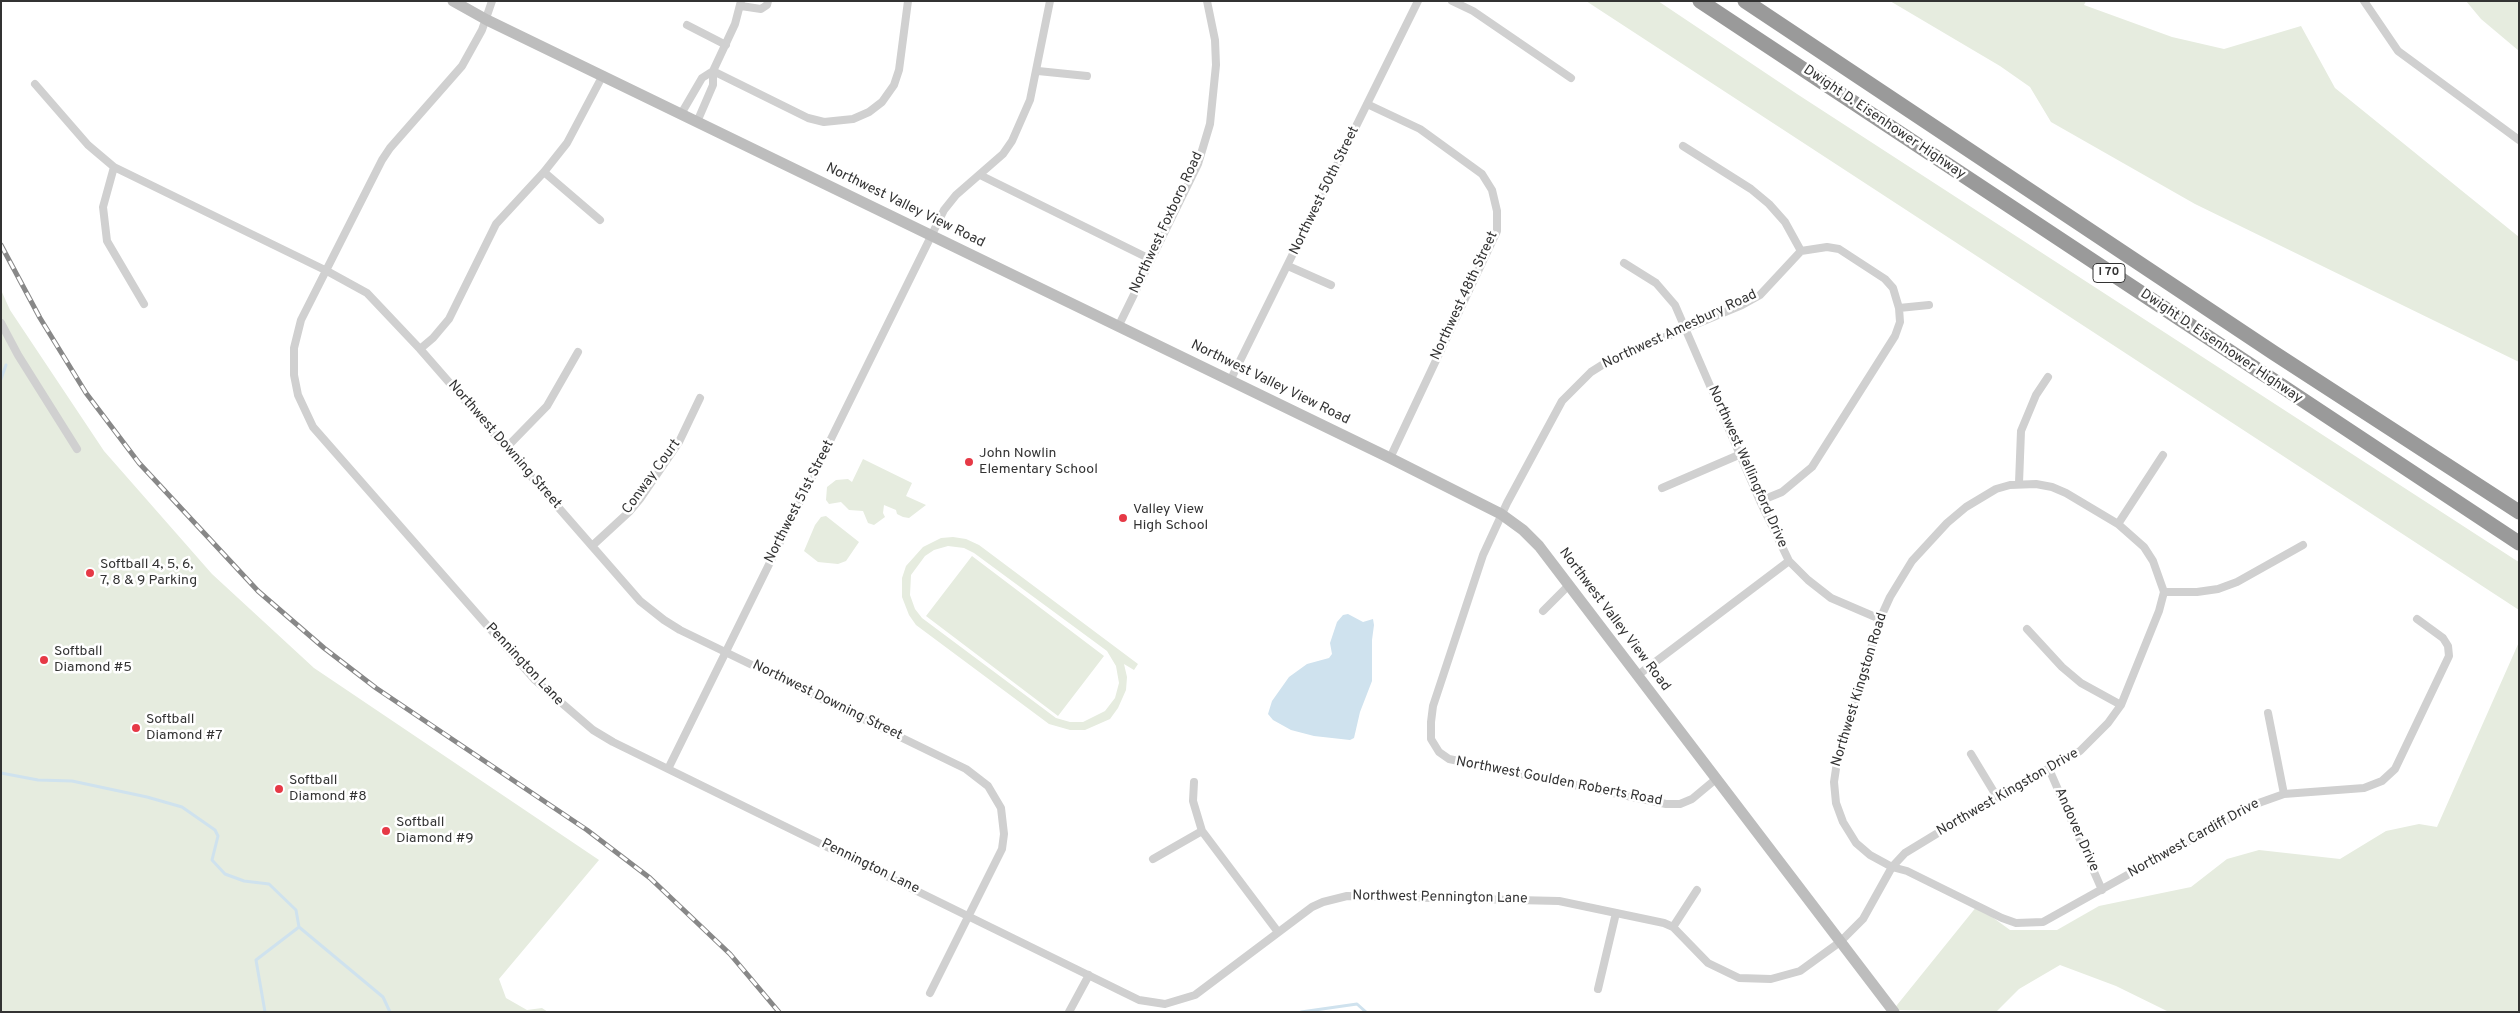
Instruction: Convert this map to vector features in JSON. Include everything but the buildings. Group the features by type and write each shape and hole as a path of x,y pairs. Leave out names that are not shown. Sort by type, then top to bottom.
{"highway":[{"name":"Dwight D. Eisenhower Highway","path":"1700,1 2519,543"},
{"name":"Dwight D. Eisenhower Highway","path":"1745,1 2274,353 2519,512"}],"street":[{"name":"Northwest Valley View Road","path":"453,1 487,20 1119,325 1501,514 1523,530 1539,546 1894,1012"},
{"name":"Pennington Lane","path":"492,1 487,20 470,54 458,72 390,148 301,320 294,348 295,386 313,427 550,696 593,730 668,769 970,916"},
{"path":"697,122 713,85 713,71 726,45 741,4 762,9 767,5 768,1"},
{"path":"713,71 808,118 824,122 853,119 869,112 882,102 894,85 899,70 908,1"},
{"name":"Northwest 51st Street","path":"668,769 725,651 950,202 1003,154 1012,141 1025,114 1038,71 1050,1"},
{"name":"Northwest Foxboro Road","path":"1119,325 1198,164 1210,124 1216,65 1215,40 1208,1"},
{"name":"Northwest 50th Street","path":"1230,381 1418,1"},
{"path":"1452,1 1473,11 1572,78"},
{"path":"2364,1 2398,51 2519,140"},
{"path":"687,25 726,45"},
{"path":"681,114 702,78 713,71"},
{"path":"1038,71 1087,76"},
{"path":"420,349 433,338 449,319 496,224 544,172 567,143 603,75"},
{"name":"Northwest Downing Street","path":"35,84 88,145 114,167 328,271 367,293 420,349 640,601 664,620 966,768 988,786 1001,808 1004,834 1002,849 970,916"},
{"name":"Northwest 48th Street","path":"1367,104 1420,129 1482,174 1492,190 1497,211 1497,231 1390,458"},
{"path":"1683,146 1751,189 1770,204 1784,222 1801,251 1827,247 1849,254 1886,279 1893,288 1899,308 1900,322 1895,336 1812,467 1782,492 1760,501"},
{"path":"114,167 103,207 107,241 144,304"},
{"path":"544,172 600,220"},
{"path":"980,175 1150,259"},
{"name":"Northwest Amesbury Road","path":"1501,514 1551,419 1574,387 1610,360 1685,327 1742,305 1760,295 1801,251"},
{"name":"Northwest Wallingford Drive","path":"1624,263 1656,283 1667,293 1685,327 1760,501 1789,560 1808,580 1831,598 1880,619"},
{"path":"1288,266 1331,285"},
{"path":"1899,308 1929,305"},
{"path":"1,323 18,355 77,449"},
{"path":"506,448 547,406 578,352"},
{"path":"2019,483 2021,431 2036,396 2048,377"},
{"name":"Conway Court","path":"592,546 630,511 640,499 679,442 700,398"},
{"path":"1662,488 1741,454"},
{"path":"2163,455 2118,524 2144,547 2154,561 2164,592 2197,592 2218,589 2237,582 2303,545"},
{"name":"Northwest Kingston Road","path":"1892,867 1870,855 1856,843 1843,822 1836,803 1834,782 1837,762 1880,619 1890,597 1912,561 1947,523 1966,507 1996,489 2019,483 2052,487 2118,524"},
{"name":"Northwest Goulden Roberts Road","path":"1501,514 1483,555 1433,706 1430,739 1438,752 1456,761 1666,804 1680,804 1692,799 1716,778"},
{"path":"1638,675 1789,560"},
{"path":"1543,610 1569,585"},
{"name":"Northwest Kingston Drive","path":"1840,942 1863,919 1892,867 1905,853 1997,797 2049,770 2080,751 2108,723 2121,705 2159,611 2164,592"},
{"name":"Northwest Cardiff Drive","path":"1892,867 1908,871 2002,918 2016,923 2043,922 2237,812 2284,794 2364,788 2382,781 2394,769 2449,656 2448,646 2442,638 2417,619"},
{"path":"2027,629 2062,667 2081,683 2121,705"},
{"path":"2268,713 2284,794"},
{"path":"1971,754 1997,797"},
{"name":"Andover Drive","path":"2049,770 2102,890"},
{"path":"1194,782 1193,801 1202,831 1278,932"},
{"path":"1153,859 1202,831"},
{"path":"1697,890 1673,927 1708,963 1739,978 1772,979 1800,970 1840,942"},
{"name":"Northwest Pennington Lane","path":"970,916 1140,1000 1152,1003 1175,1002 1195,995 1312,907 1347,896 1529,899 1577,904 1673,927"},
{"path":"1598,989 1616,913"},
{"path":"930,993 970,916"},
{"path":"1069,1012 1089,975"}],"shaded area":[{"path":"1586,1 1658,1 1797,94 2519,562 2519,610"},
{"path":"1890,1 2086,1 2084,5 2172,37 2224,49 2301,26 2335,88 2519,237 2519,362 2195,204 2051,122 2030,87 2000,66"},
{"path":"2466,1 2519,1 2519,51 2481,19"},
{"path":"1,290 10,310 104,451 212,574 314,668 599,860 499,979 506,998 527,1010 542,1008 548,1012 1,1012"},
{"path":"863,459 912,483 906,496 926,505 909,518 897,514 896,510 884,505 883,513 885,517 874,525 868,523 863,511 849,510 841,502 829,504 826,500 827,487 836,480 848,479 852,482"},
{"path":"826,516 859,542 846,561 838,564 818,562 804,551 815,525 821,517"},
{"path":"941,538 966,539 979,545 1138,664 1134,670 1124,664 1127,677 1126,690 1118,708 1110,719 1085,730 1070,730 1049,724 916,625 909,615 902,597 902,578 906,566 923,547","holes":["948,546 964,548 974,553 1107,651 1116,666 1119,683 1115,698 1105,711 1083,722 1070,722 1056,718 922,618 915,609 910,595 911,575 925,556 934,550"]},
{"path":"972,556 1104,656 1058,716 926,616"},
{"path":"2519,642 2519,1012 2169,1012 2116,986 2060,965 2019,989 1996,1012 1893,1010 1977,906 2010,930 2057,930 2099,906 2191,887 2227,859 2259,850 2340,859 2386,831 2419,824 2437,827"}],"water":[{"path":"1348,614 1363,622 1373,619 1374,625 1372,681 1360,712 1354,738 1350,740 1314,736 1291,730 1273,720 1268,714 1272,701 1289,677 1307,664 1329,658 1332,654 1330,643 1337,622 1343,615"}],"waterway":[{"path":"1,379 6,365"},
{"path":"1,773 38,780 72,781 147,797 182,807 215,830 218,836 212,860 225,874 244,881 269,884 296,910 299,927 256,960 265,1012"},
{"path":"299,927 383,997 390,1012"},
{"path":"1301,1012 1357,1004 1366,1012"}],"railway":[{"path":"1,245 40,318 86,393 139,463 258,591 324,648 376,688 587,830 650,878 730,954 779,1012"}],"place":[{"name":"John Nowlin Elementary School","path":"969,462"},
{"name":"Valley View High School","path":"1123,518"},
{"name":"Softball 4, 5, 6, 7, 8 & 9 Parking","path":"90,573"},
{"name":"Softball Diamond #5","path":"44,660"},
{"name":"Softball Diamond #7","path":"136,728"},
{"name":"Softball Diamond #8","path":"279,789"},
{"name":"Softball Diamond #9","path":"386,831"}]}
